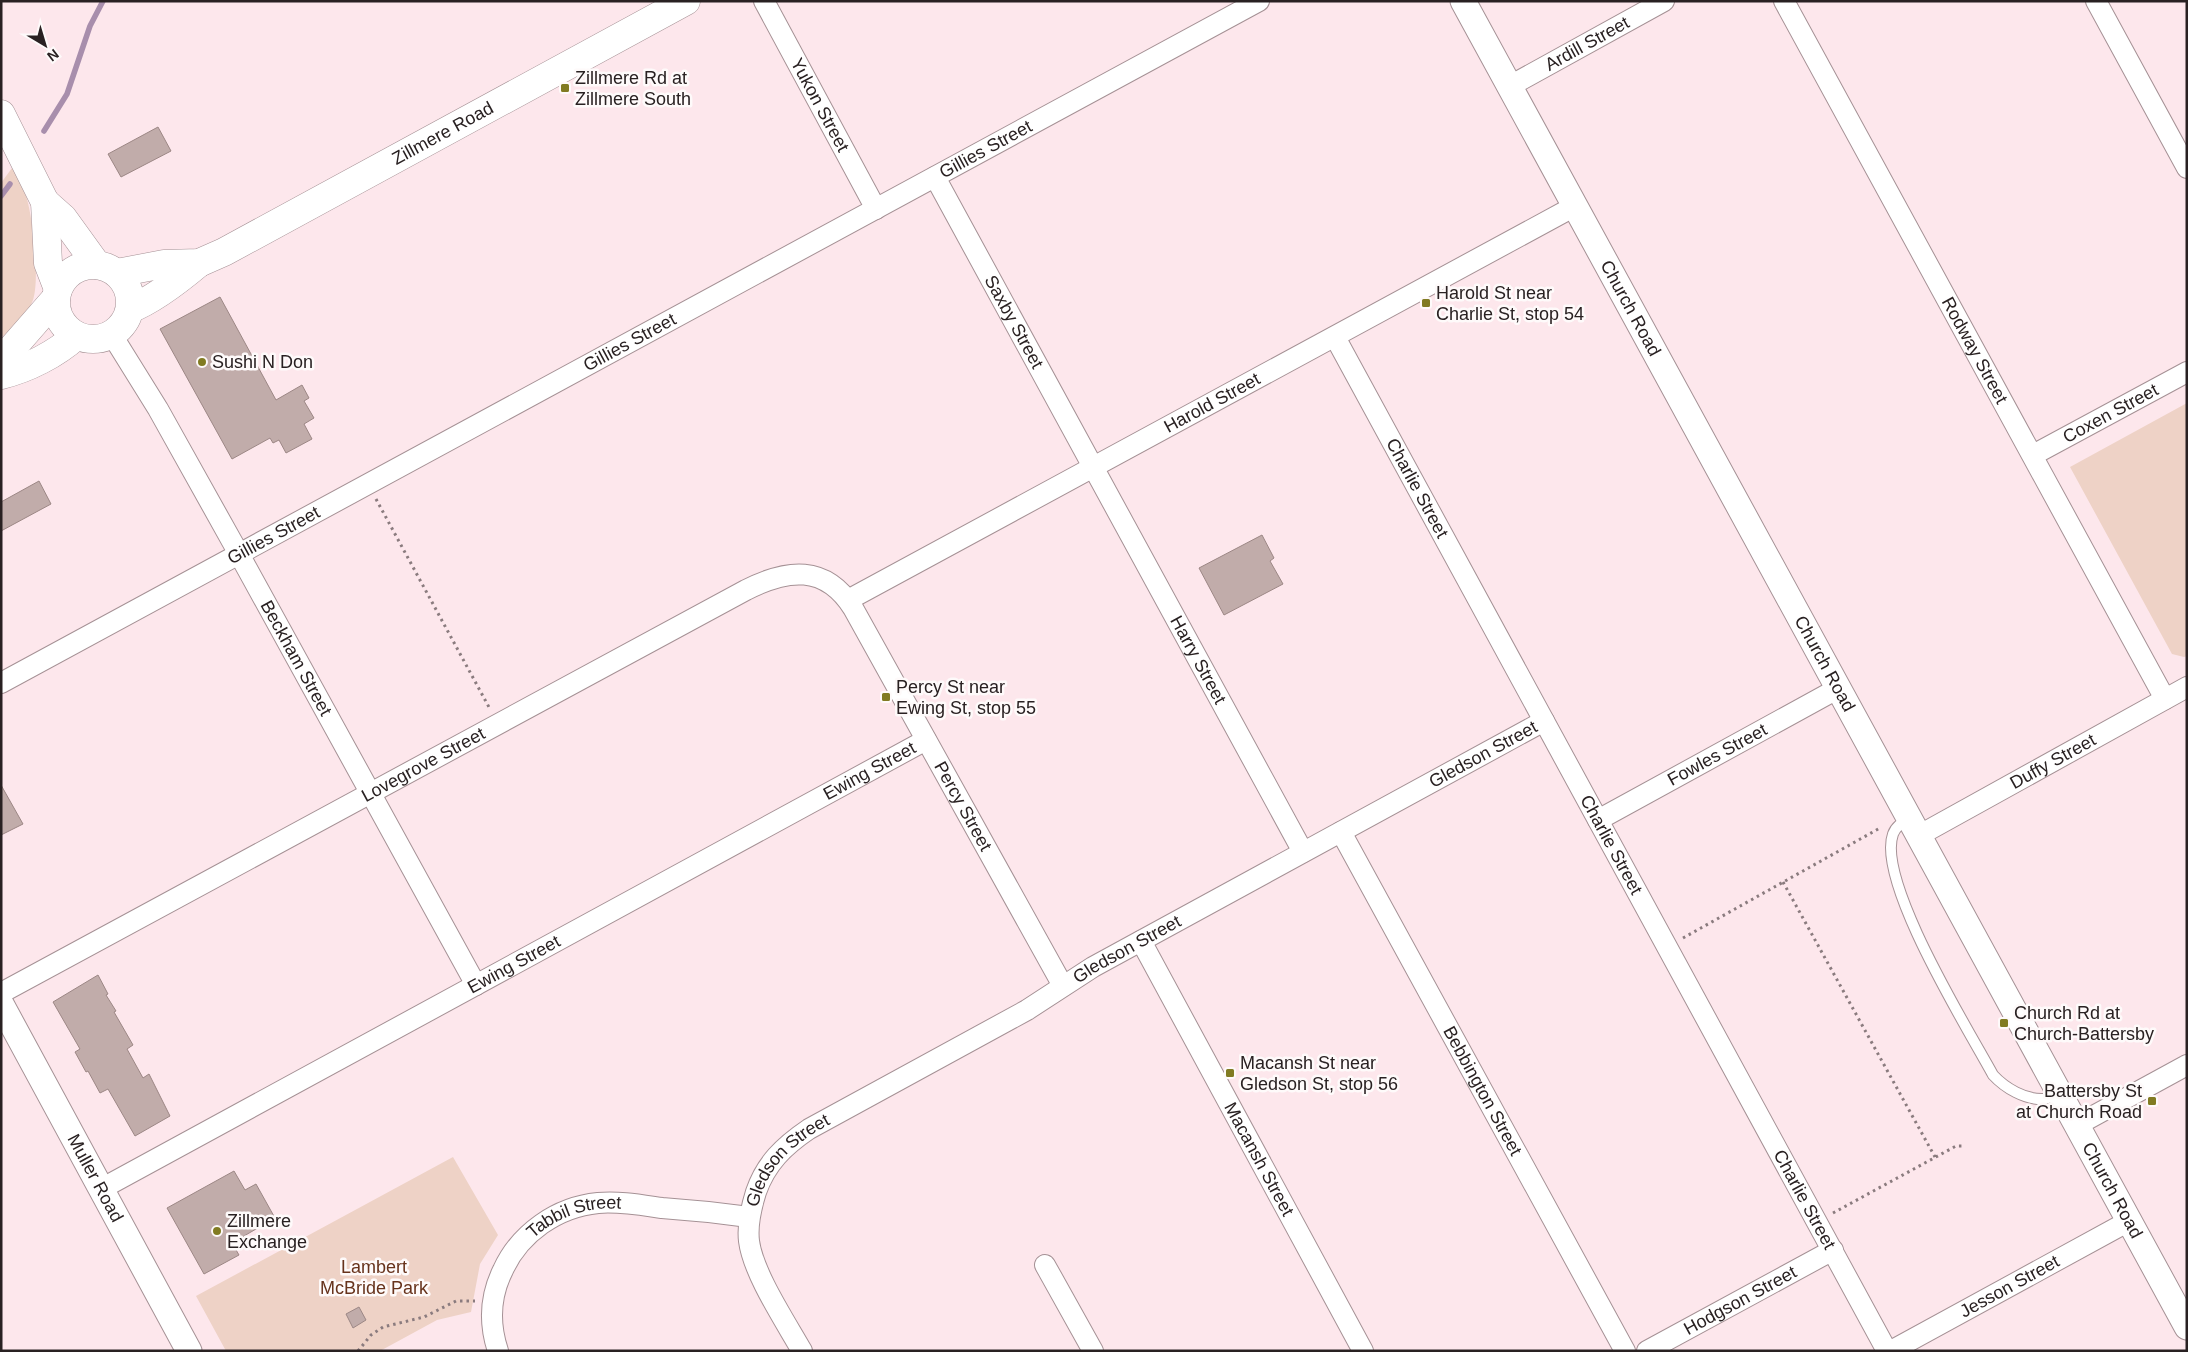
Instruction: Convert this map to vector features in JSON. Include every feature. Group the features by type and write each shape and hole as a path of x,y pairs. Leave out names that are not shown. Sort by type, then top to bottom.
{"main road":[{"name":"Zillmere Road","path":"107,269 199,262 224,252 686,1"},
{"path":"1,114 45,202 63,218 107,269 129,289 130,309 127,319 112,335 100,339 76,336 60,320 56,310 57,294 48,263 45,202"},
{"name":"Zillmere Road","path":"130,309 143,304 157,293 176,283 199,262"},
{"path":"1,361 57,294 64,278 74,270 85,266 107,269"},
{"path":"1,375 18,371 66,345 76,336"}],"street":[{"name":"Yukon Street","path":"764,1 876,209"},
{"name":"Gillies Street","path":"1,683 1258,1"},
{"name":"Church Road","path":"1463,1 1838,688 1905,826 2059,1093 2187,1327"},
{"name":"Ardill Street","path":"1510,86 1664,1"},
{"name":"Rodway Street","path":"1784,1 2165,699"},
{"path":"2096,1 2187,168"},
{"name":"Saxby Street","path":"935,177 1094,467"},
{"name":"Harold Street","path":"848,600 1575,206"},
{"name":"Beckham Street","path":"112,335 158,410 240,554 476,985"},
{"name":"Charlie Street","path":"1335,337 1888,1351"},
{"name":"Coxen Street","path":"2033,455 2187,372"},
{"name":"Harry Street","path":"1094,467 1303,852"},
{"name":"Lovegrove Street","path":"1,993 769,579 800,574 818,577 833,585 848,600"},
{"name":"Percy Street","path":"848,600 1063,986"},
{"name":"Duffy Street","path":"1905,826 2187,687"},
{"name":"Fowles Street","path":"1598,820 1838,688"},
{"name":"Gledson Street","path":"802,1351 765,1283 752,1254 749,1242 749,1216 764,1172 783,1148 796,1138 1027,1010 1063,986 1141,941 1544,720"},
{"name":"Ewing Street","path":"101,1189 926,740"},
{"name":"Bebbington Street","path":"1341,832 1625,1351"},
{"name":"Macansh Street","path":"1141,941 1363,1351"},
{"name":"Muller Road","path":"1,1004 189,1351"},
{"path":"2077,1125 2187,1065"},
{"name":"Tabbil Street","path":"498,1351 492,1330 491,1313 500,1277 517,1246 540,1224 569,1210 598,1203 617,1203 749,1216"},
{"name":"Jesson Street","path":"1891,1351 2128,1221"},
{"name":"Hodgson Street","path":"1647,1351 1833,1250"},
{"path":"1045,1265 1093,1351"}],"lane":[{"path":"1905,826 1898,825 1893,834 1891,845 1892,864 1898,887 1925,953 1993,1075 2000,1082 2020,1094 2043,1099 2059,1093"}],"path":[{"path":"368,484 490,710"},
{"path":"1667,946 1783,882 1905,826"},
{"path":"1783,882 1936,1156"},
{"path":"1817,1221 1936,1156 1956,1146 1964,1146"},
{"path":"358,1351 378,1330 424,1317 456,1301 493,1302"}],"green space":[{"path":"12,168 29,206 35,248 36,278 33,300 28,311 1,338 1,183"},
{"path":"2187,403 2187,656 2184,657 2172,654 2070,467"},
{"name":"Lambert McBride Park","path":"453,1157 498,1235 480,1264 471,1312 437,1320 380,1351 226,1351 196,1296"}],"building":[{"path":"158,127 171,151 121,177 108,154"},
{"path":"220,297 276,400 302,385 309,398 304,401 314,418 304,424 312,439 286,453 279,440 273,443 270,438 232,459 160,329"},
{"path":"39,481 51,504 1,531 1,502"},
{"path":"1262,535 1274,558 1270,561 1283,584 1224,615 1199,568"},
{"path":"1,785 23,824 1,835"},
{"path":"98,975 108,994 106,995 116,1011 114,1012 133,1045 127,1049 143,1078 149,1074 170,1116 135,1136 108,1089 100,1093 88,1071 86,1072 75,1052 80,1049 53,1002"},
{"name":"Zillmere Exchange","path":"234,1171 245,1190 256,1184 275,1218 232,1243 239,1255 204,1274 167,1208"},
{"path":"359,1307 366,1320 353,1328 346,1314"}],"waterway":[{"path":"44,131 67,94 90,26 103,1"},
{"path":"1,196 10,184"}],"place":[{"name":"Zillmere Rd at Zillmere South","path":"565,88"},
{"name":"Harold St near Charlie St, stop 54","path":"1426,303"},
{"name":"Sushi N Don","path":"202,362"},
{"name":"Percy St near Ewing St, stop 55","path":"886,697"},
{"name":"Church Rd at Church-Battersby","path":"2004,1023"},
{"name":"Macansh St near Gledson St, stop 56","path":"1230,1073"},
{"name":"Battersby St at Church Road","path":"2152,1101"},
{"name":"Zillmere Exchange","path":"217,1231"}]}
